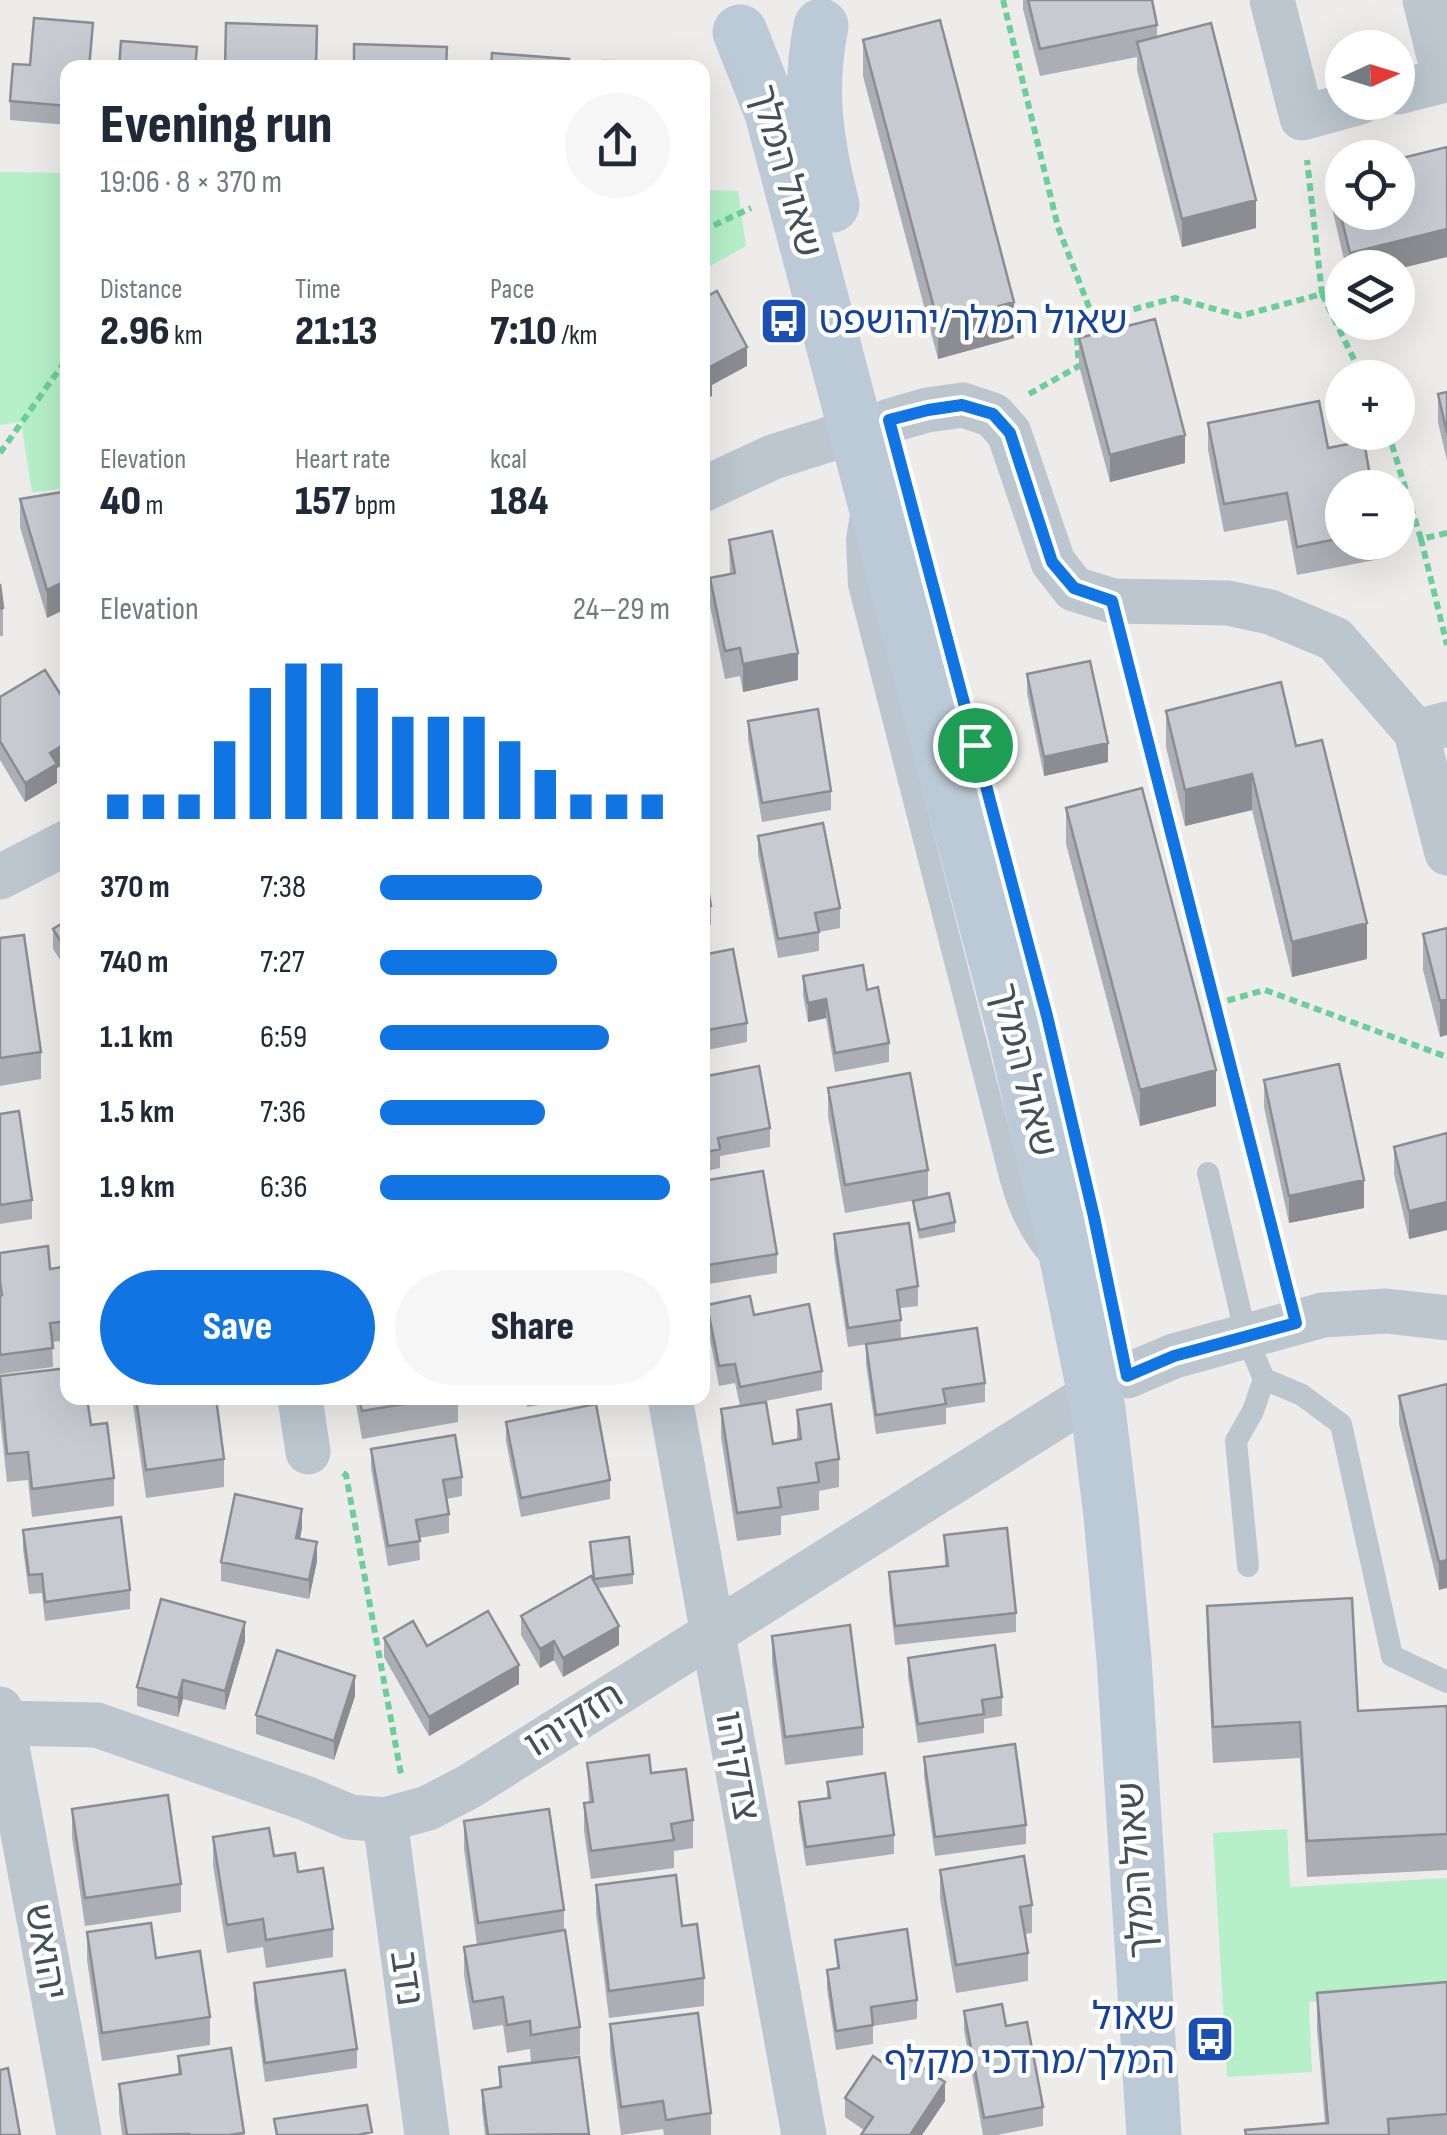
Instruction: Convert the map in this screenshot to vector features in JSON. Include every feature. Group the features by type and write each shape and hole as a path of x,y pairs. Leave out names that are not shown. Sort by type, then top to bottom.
{"street":[{"path":"1272,0 1302,118 1325,112"},
{"path":"1415,88 1446,80 1425,0"},
{"path":"726,16 760,41 780,42 802,38 830,13"},
{"name":"שאול המלך","path":"830,13 814,60 813,103 819,155 872,426 870,488 1013,1025 1070,1276 1111,1384 1146,1512 1190,2135"},
{"name":"שאול המלך","path":"726,16 772,113 872,426 1047,1016 1094,1217 1111,1384 1111,1516 1124,1659 1154,2135"},
{"path":"710,486 773,457 928,410 962,405 993,414 1010,433 1052,562 1074,588 1112,601 1228,603 1270,612 1335,640 1431,728 1447,852"},
{"path":"0,877 60,846"},
{"name":"חזקיהו","path":"1,1716 97,1725 350,1817 385,1820 428,1808 470,1786 1111,1384 1174,1356 1323,1315 1386,1311 1447,1318"},
{"path":"301,1405 308,1452"},
{"name":"צדקיהו","path":"671,1405 804,2135"},
{"name":"יהואש","path":"1,1716 78,2135"},
{"name":"נדב","path":"385,1820 427,2135"}],"lane":[{"path":"1208,1173 1246,1336 1264,1379 1253,1412 1236,1441 1248,1566"},
{"path":"1264,1379 1302,1395 1341,1424 1392,1656 1447,1682"}],"path":[{"path":"1003,0 1058,227 1094,320"},
{"path":"1302,118 1322,294 1354,360"},
{"path":"993,414 1079,366 1076,328 1094,320 1175,298 1240,316 1322,294"},
{"path":"0,452 60,368"},
{"path":"1394,450 1421,539 1447,646"},
{"path":"1421,539 1447,533"},
{"path":"1112,601 1296,1323"},
{"path":"1215,1004 1265,990 1447,1057"},
{"path":"308,1452 346,1475 402,1776 385,1820"}],"green space":[{"path":"0,172 60,173 60,489 32,492 21,422 0,425"},
{"path":"710,190 738,191 746,246 710,266"},
{"path":"1287,1829 1290,1887 1447,1878 1447,1994 1309,2002 1312,2072 1227,2077 1213,1833"}],"building":[{"path":"1028,0 1152,0 1157,25 1040,49"},
{"path":"34,18 93,23 90,60 60,60 60,105 10,101 13,64 30,65"},
{"path":"940,20 1014,302 938,323 863,40"},
{"path":"226,23 317,26 316,60 225,60"},
{"path":"1211,23 1256,200 1182,219 1137,42"},
{"path":"121,41 197,47 196,60 120,60"},
{"path":"354,44 447,47 446,60 354,60"},
{"path":"492,53 569,59 569,60 492,60"},
{"path":"1447,147 1447,229 1349,250 1344,230 1415,230 1415,155"},
{"path":"717,291 747,347 710,367 710,295"},
{"path":"1155,319 1185,435 1110,455 1079,338"},
{"path":"1447,392 1447,433 1438,394"},
{"path":"1319,401 1325,450 1366,450 1369,470 1325,470 1325,541 1297,547 1287,493 1224,504 1208,423"},
{"path":"60,492 60,584 47,590 20,499"},
{"path":"772,531 798,653 743,664 740,648 725,651 710,578 735,573 729,540"},
{"path":"1090,661 1108,743 1044,757 1027,674"},
{"path":"45,670 60,693 60,747 50,753 57,764 25,783 0,741 0,697"},
{"path":"1281,682 1296,746 1322,740 1367,923 1292,942 1252,774 1185,790 1166,711"},
{"path":"818,709 831,791 762,803 748,721"},
{"path":"1142,788 1216,1070 1140,1090 1066,808"},
{"path":"823,823 840,908 815,913 819,932 778,939 758,836"},
{"path":"1447,928 1447,999 1440,1001 1423,934"},
{"path":"24,935 41,1052 0,1058 0,938"},
{"path":"733,949 747,1023 710,1030 710,953"},
{"path":"863,965 867,990 878,987 889,1043 835,1053 826,999 808,1003 803,976"},
{"path":"1339,1064 1364,1180 1289,1196 1264,1080"},
{"path":"759,1066 770,1128 718,1138 720,1149 710,1151 710,1075"},
{"path":"910,1073 928,1170 845,1185 828,1088"},
{"path":"19,1111 32,1200 0,1205 0,1114"},
{"path":"1447,1133 1447,1202 1409,1211 1394,1147"},
{"path":"763,1171 777,1254 710,1265 710,1180"},
{"path":"949,1193 955,1222 919,1230 913,1201"},
{"path":"909,1223 918,1286 897,1290 901,1320 848,1328 834,1234"},
{"path":"48,1246 50,1269 60,1267 60,1322 50,1323 53,1348 0,1355 0,1253"},
{"path":"750,1296 754,1315 809,1304 822,1371 740,1387 735,1364 719,1366 710,1304"},
{"path":"977,1328 985,1383 943,1389 946,1404 876,1415 866,1344"},
{"path":"60,1369 60,1405 88,1405 91,1425 107,1423 114,1478 32,1489 28,1452 7,1454 0,1376"},
{"path":"1447,1384 1447,1560 1439,1562 1399,1396"},
{"path":"766,1402 773,1444 801,1439 797,1410 831,1404 839,1459 816,1463 819,1482 778,1488 781,1507 737,1513 721,1409"},
{"path":"137,1405 217,1405 224,1459 146,1470"},
{"path":"361,1405 398,1405 362,1411"},
{"path":"596,1405 610,1480 521,1498 506,1422"},
{"path":"455,1435 462,1477 443,1480 449,1514 416,1520 420,1541 388,1546 371,1449"},
{"path":"235,1494 302,1509 296,1538 317,1542 309,1580 221,1562"},
{"path":"121,1517 130,1590 45,1602 42,1574 29,1575 23,1530"},
{"path":"1007,1528 1016,1613 895,1626 889,1572 948,1566 944,1535"},
{"path":"629,1537 633,1574 594,1579 590,1542"},
{"path":"591,1576 619,1626 563,1658 554,1641 540,1649 521,1616"},
{"path":"1352,1598 1358,1711 1447,1706 1447,1834 1307,1841 1300,1722 1213,1727 1207,1606"},
{"path":"161,1599 245,1622 225,1691 183,1680 178,1698 137,1687"},
{"path":"488,1611 519,1665 429,1717 384,1638 413,1621 427,1646"},
{"path":"850,1625 863,1727 785,1737 772,1636"},
{"path":"995,1645 1002,1697 982,1700 984,1714 918,1724 908,1658"},
{"path":"277,1650 355,1676 334,1741 256,1715"},
{"path":"1015,1744 1026,1825 935,1837 924,1757"},
{"path":"649,1755 651,1773 686,1769 693,1820 671,1824 674,1840 591,1851 584,1803 593,1802 587,1763"},
{"path":"885,1773 894,1835 806,1847 799,1802 830,1798 827,1782"},
{"path":"168,1795 181,1884 85,1898 72,1809"},
{"path":"549,1809 564,1910 478,1923 464,1821"},
{"path":"269,1828 274,1856 295,1853 298,1872 323,1868 333,1929 266,1940 263,1919 227,1925 213,1837"},
{"path":"1024,1856 1032,1905 1020,1907 1028,1953 956,1965 940,1870"},
{"path":"676,1875 682,1926 697,1924 704,1978 609,1991 596,1885"},
{"path":"151,1923 156,1958 200,1951 210,2017 102,2033 87,1932"},
{"path":"907,1929 917,2000 871,2007 873,2025 836,2031 827,1970 839,1968 835,1940"},
{"path":"565,1930 580,2027 531,2035 530,2021 507,2025 503,1997 473,2002 464,1947"},
{"path":"345,1970 357,2049 265,2063 254,1983"},
{"path":"1447,1982 1447,2114 1388,2119 1389,2135 1246,2135 1245,2130 1328,2123 1317,1993"},
{"path":"1002,2004 1006,2026 1027,2022 1043,2107 984,2118 964,2011"},
{"path":"698,2013 711,2113 666,2120 663,2101 621,2107 610,2024"},
{"path":"231,2048 244,2133 127,2135 119,2084 181,2074 178,2056"},
{"path":"899,2052 945,2082 910,2135 861,2135 873,2117 845,2098 873,2056 889,2067"},
{"path":"579,2057 589,2134 488,2135 482,2090 501,2087 499,2067"},
{"path":"8,2068 20,2135 0,2135 0,2070"},
{"path":"367,2105 372,2132 277,2135 274,2119"}],"place":[{"name":"שאול המלך/יהושפט","path":"784,321"},
{"name":"שאול המלך/מרדכי מקלף","path":"1210,2039"}],"route":[{"path":"962,405 993,414 1010,433 1052,562 1074,588 1112,601 1296,1323 1174,1356 1127,1376 1047,1016 975,745 889,420 962,405"}]}
